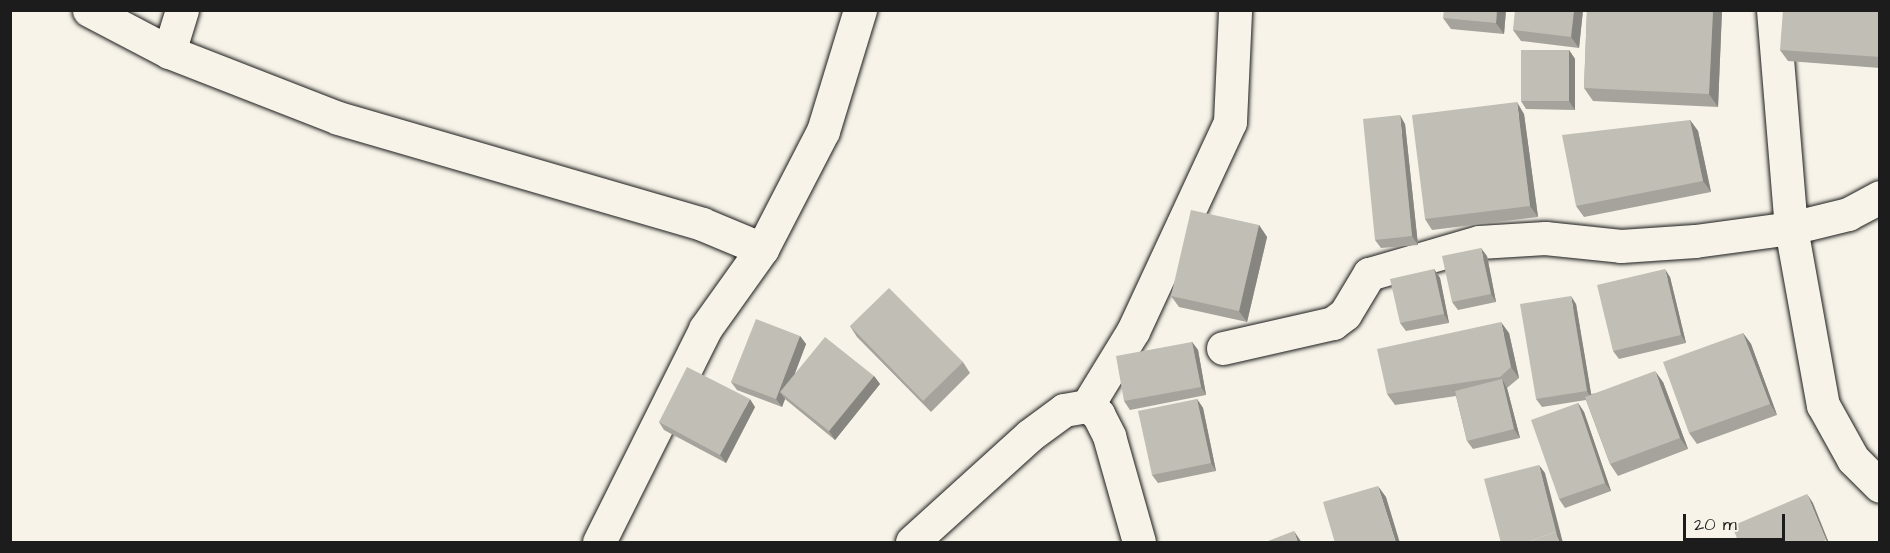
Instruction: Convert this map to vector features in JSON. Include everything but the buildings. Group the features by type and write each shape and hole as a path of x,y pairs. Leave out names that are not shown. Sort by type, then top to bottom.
{"street":[{"path":"89,10 169,52 338,118 702,224 762,249"},
{"path":"169,52 182,10"},
{"path":"599,543 705,329 762,249 823,131 860,10"},
{"path":"1087,406 1133,331 1230,122 1235,10"},
{"path":"1773,10 1791,228 1824,405 1853,459 1880,486"},
{"path":"1223,348 1333,323 1345,314 1369,274 1479,242 1545,238 1621,246 1791,228 1848,214 1880,197"},
{"path":"912,543 1030,435 1064,410 1087,406 1098,414 1109,436 1139,543"}]}
